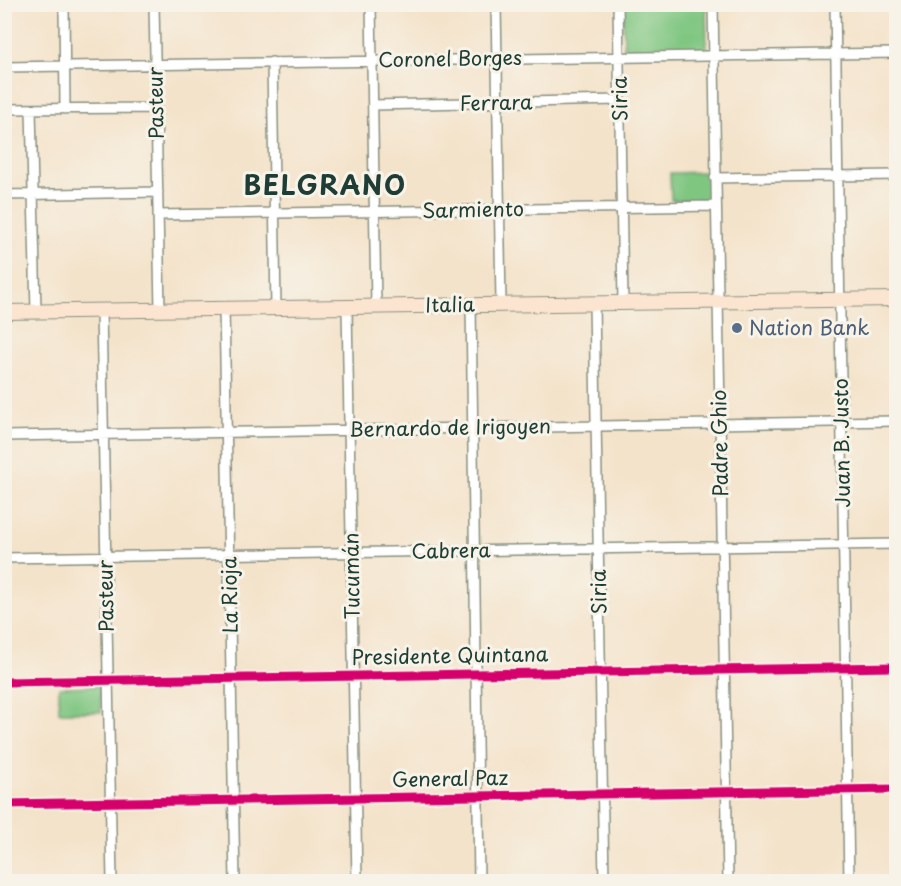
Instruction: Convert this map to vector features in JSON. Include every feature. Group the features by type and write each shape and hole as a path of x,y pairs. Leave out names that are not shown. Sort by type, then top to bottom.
{"street":[{"path":"64,4 65,109"},
{"name":"Pasteur","path":"154,4 160,309"},
{"path":"371,4 376,306"},
{"path":"496,4 501,304"},
{"name":"Siria","path":"618,4 623,302"},
{"name":"Padre Ghio","path":"713,4 728,882"},
{"name":"Juan B. Justo","path":"835,4 849,882"},
{"name":"Coronel Borges","path":"4,67 897,53"},
{"path":"272,62 276,308"},
{"name":"Ferrara","path":"373,105 620,100"},
{"path":"4,110 156,108"},
{"path":"31,109 36,311"},
{"path":"715,178 897,175"},
{"path":"4,195 158,192"},
{"name":"Sarmiento","path":"158,215 716,206"},
{"name":"Italia","path":"4,312 897,298"},
{"name":"Siria","path":"594,303 604,882"},
{"path":"471,305 480,882"},
{"name":"Tucumán","path":"347,307 357,882"},
{"name":"La Rioja","path":"225,308 235,882"},
{"name":"Pasteur","path":"101,310 112,882"},
{"name":"Bernardo de Irigoyen","path":"4,436 897,421"},
{"name":"Cabrera","path":"4,558 897,544"},
{"name":"Presidente Quintana","path":"4,681 897,667"},
{"name":"General Paz","path":"4,804 897,789"}],"green space":[{"path":"623,5 706,5 707,50 624,52"},
{"path":"708,172 709,199 671,200 670,173"},
{"path":"100,686 101,712 59,712 59,687"}],"cycle path":[{"path":"4,682 896,667"},
{"path":"4,804 896,789"}],"place":[{"name":"Nation Bank","path":"737,328"}],"district":[{"name":"BELGRANO","path":"325,186"}]}
